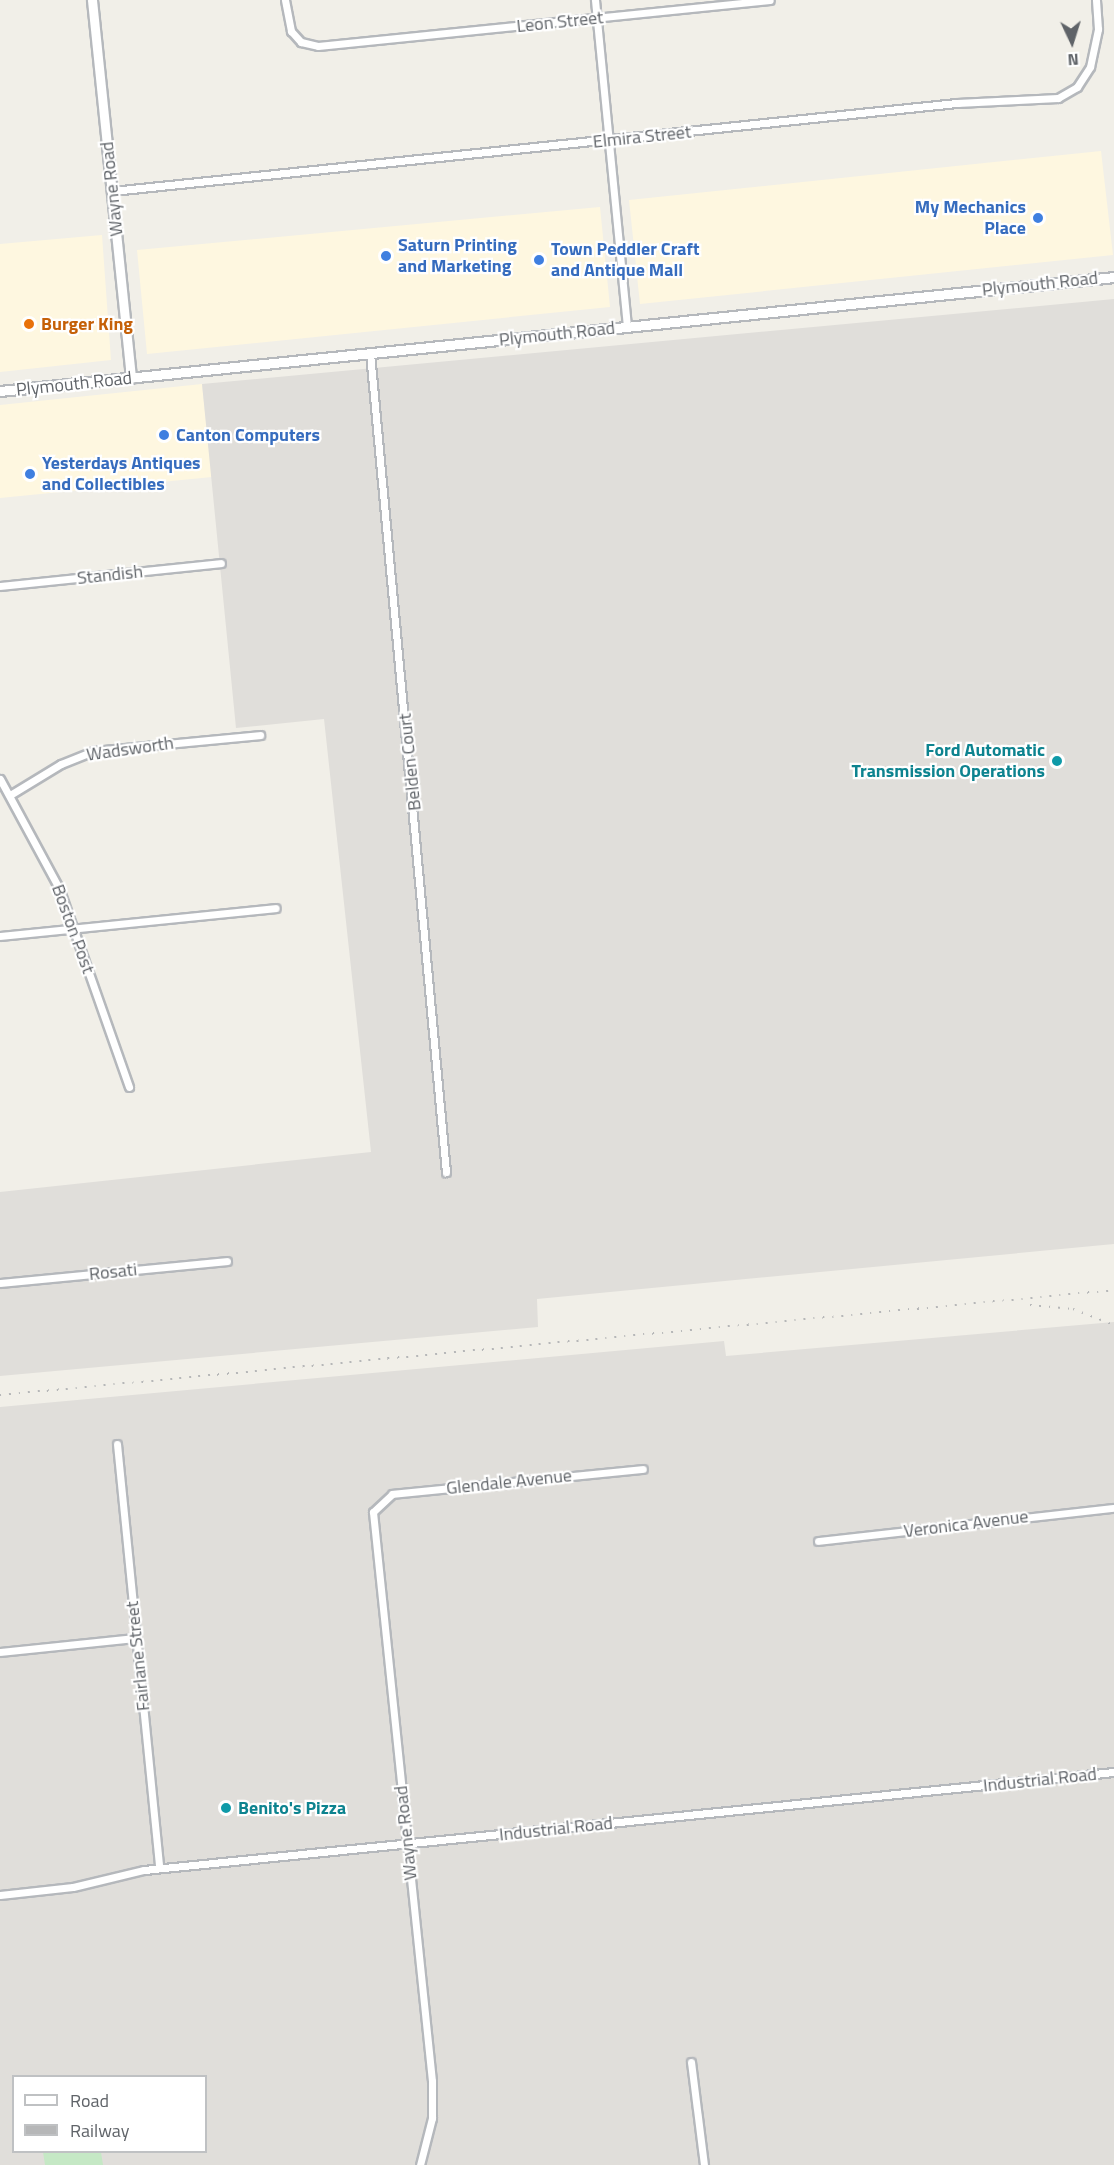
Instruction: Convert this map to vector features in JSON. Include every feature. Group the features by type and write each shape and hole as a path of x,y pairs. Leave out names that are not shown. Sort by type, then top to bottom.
{"main road":[{"name":"Wayne Road","path":"92,0 131,378"},
{"name":"Plymouth Road","path":"0,391 1114,277"}],"street":[{"name":"Leon Street","path":"285,0 291,31 301,42 349,43 770,0"},
{"path":"595,0 627,327"},
{"name":"Elmira Street","path":"112,191 957,103 1058,98 1077,87 1090,67 1098,29 1096,0"},
{"name":"Belden Court","path":"370,353 446,1172"},
{"name":"Standish","path":"0,586 221,563"},
{"name":"Wadsworth","path":"10,795 61,764 94,752 260,735"},
{"name":"Boston Post","path":"0,779 59,888 129,1087"},
{"path":"0,936 276,908"},
{"name":"Rosati","path":"0,1283 227,1261"},
{"name":"Fairlane Street","path":"117,1444 159,1868"},
{"name":"Glendale Avenue","path":"378,1502 392,1494 643,1469"},
{"name":"Wayne Road","path":"378,1502 373,1520 433,2102 420,2165"},
{"name":"Veronica Avenue","path":"818,1541 1114,1508"},
{"path":"0,1652 136,1638"},
{"name":"Industrial Road","path":"0,1895 73,1887 159,1868 1114,1772"},
{"path":"691,2062 704,2165"}],"shaded area":[{"path":"1101,151 1113,255 640,304 629,200"},
{"path":"600,207 610,307 147,354 137,250"},
{"path":"102,235 111,360 0,372 0,244"},
{"path":"1114,299 1114,1244 537,1299 538,1327 0,1376 0,1192 371,1152 324,719 236,728 202,384"},
{"path":"202,384 212,477 0,498 0,405"},
{"path":"1114,1322 1114,2165 0,2165 0,1407 724,1341 726,1356"}],"green space":[{"path":"43,2153 101,2153 103,2165 45,2165"}],"railway":[{"path":"0,1395 1114,1290"},
{"path":"1030,1305 1073,1309 1114,1325"}],"place":[{"name":"My Mechanics Place","path":"1038,218"},
{"name":"Saturn Printing and Marketing","path":"386,256"},
{"name":"Town Peddler Craft and Antique Mall","path":"539,260"},
{"name":"Burger King","path":"29,324"},
{"name":"Canton Computers","path":"164,435"},
{"name":"Yesterdays Antiques and Collectibles","path":"30,474"},
{"name":"Ford Automatic Transmission Operations","path":"1057,761"},
{"name":"Benito's Pizza","path":"226,1808"}]}
